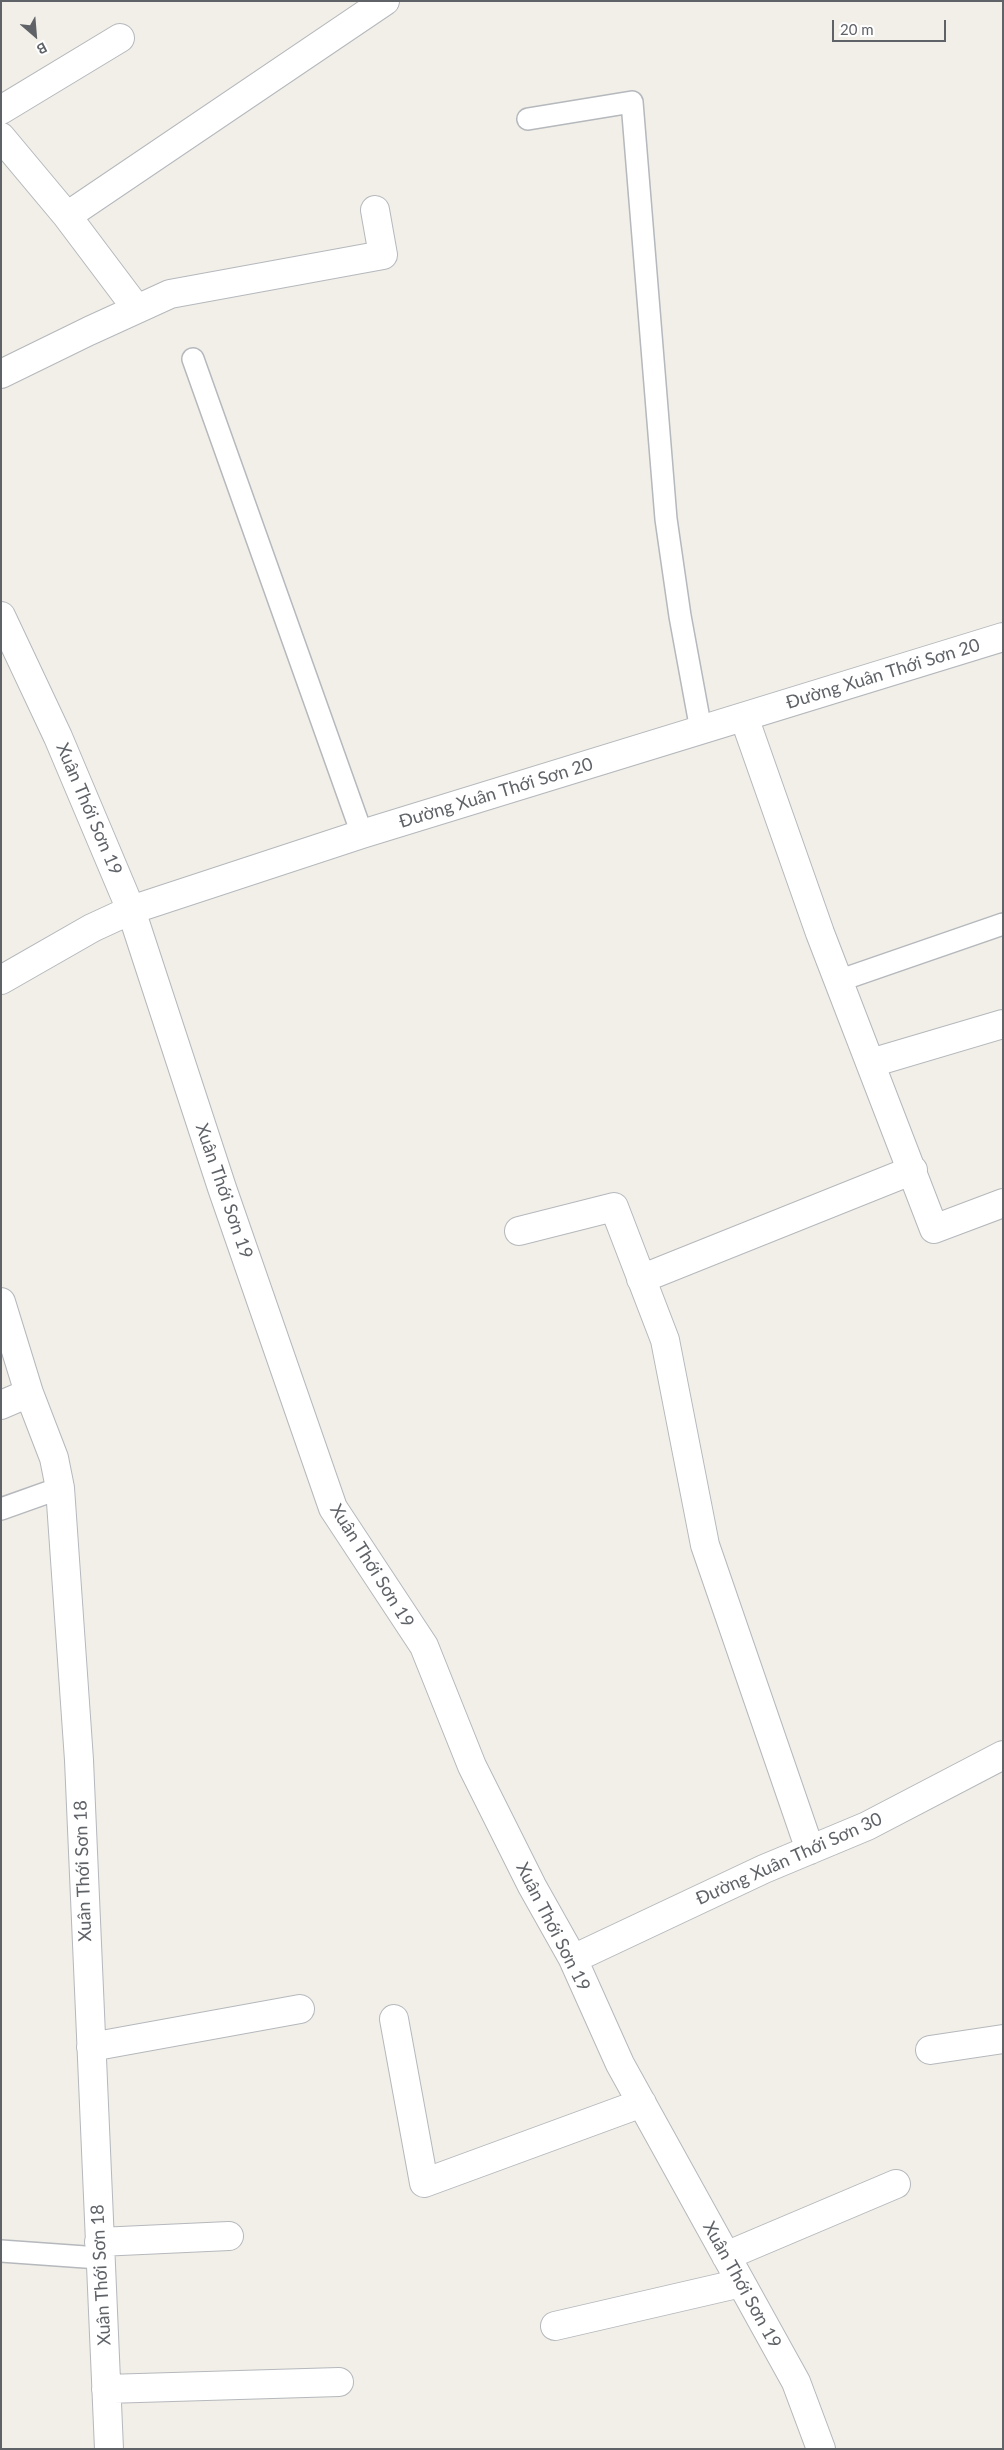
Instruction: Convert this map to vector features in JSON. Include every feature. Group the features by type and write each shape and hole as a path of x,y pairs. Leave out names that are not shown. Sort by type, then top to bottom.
{"street":[{"path":"68,216 385,1"},
{"path":"1,110 120,38"},
{"path":"1,138 68,216 137,309"},
{"path":"1,374 170,294 383,255 375,210"},
{"name":"Xuân Thới Sơn 19","path":"1,616 58,737 131,910 219,1179 333,1508 424,1646 472,1766 532,1886 573,1959 620,2064 796,2382 821,2449"},
{"name":"Đường Xuân Thới Sơn 20","path":"1,980 92,928 131,910 362,834 1003,637"},
{"path":"744,717 838,981 913,1170 934,1229 1003,1203"},
{"path":"871,1063 1003,1024"},
{"path":"641,1279 913,1170"},
{"path":"519,1232 614,1207 664,1340 705,1544 810,1850"},
{"name":"Xuân Thới Sơn 18","path":"1,1302 29,1393 54,1458 60,1488 78,1760 109,2449"},
{"path":"1,1405 29,1393"},
{"name":"Đường Xuân Thới Sơn 30","path":"573,1959 810,1850 867,1826 1003,1755"},
{"path":"91,2047 300,2008"},
{"path":"394,2019 424,2183 642,2103"},
{"path":"930,2050 1003,2039"},
{"path":"726,2256 896,2184"},
{"path":"99,2250 230,2236"},
{"path":"555,2326 741,2283"},
{"path":"106,2390 339,2382"}],"lane":[{"path":"528,119 632,102 666,518 680,616 701,730"},
{"path":"193,359 362,834"},
{"path":"838,981 1003,924"},
{"path":"1,1509 60,1488"},
{"path":"1,2251 99,2250"}]}
